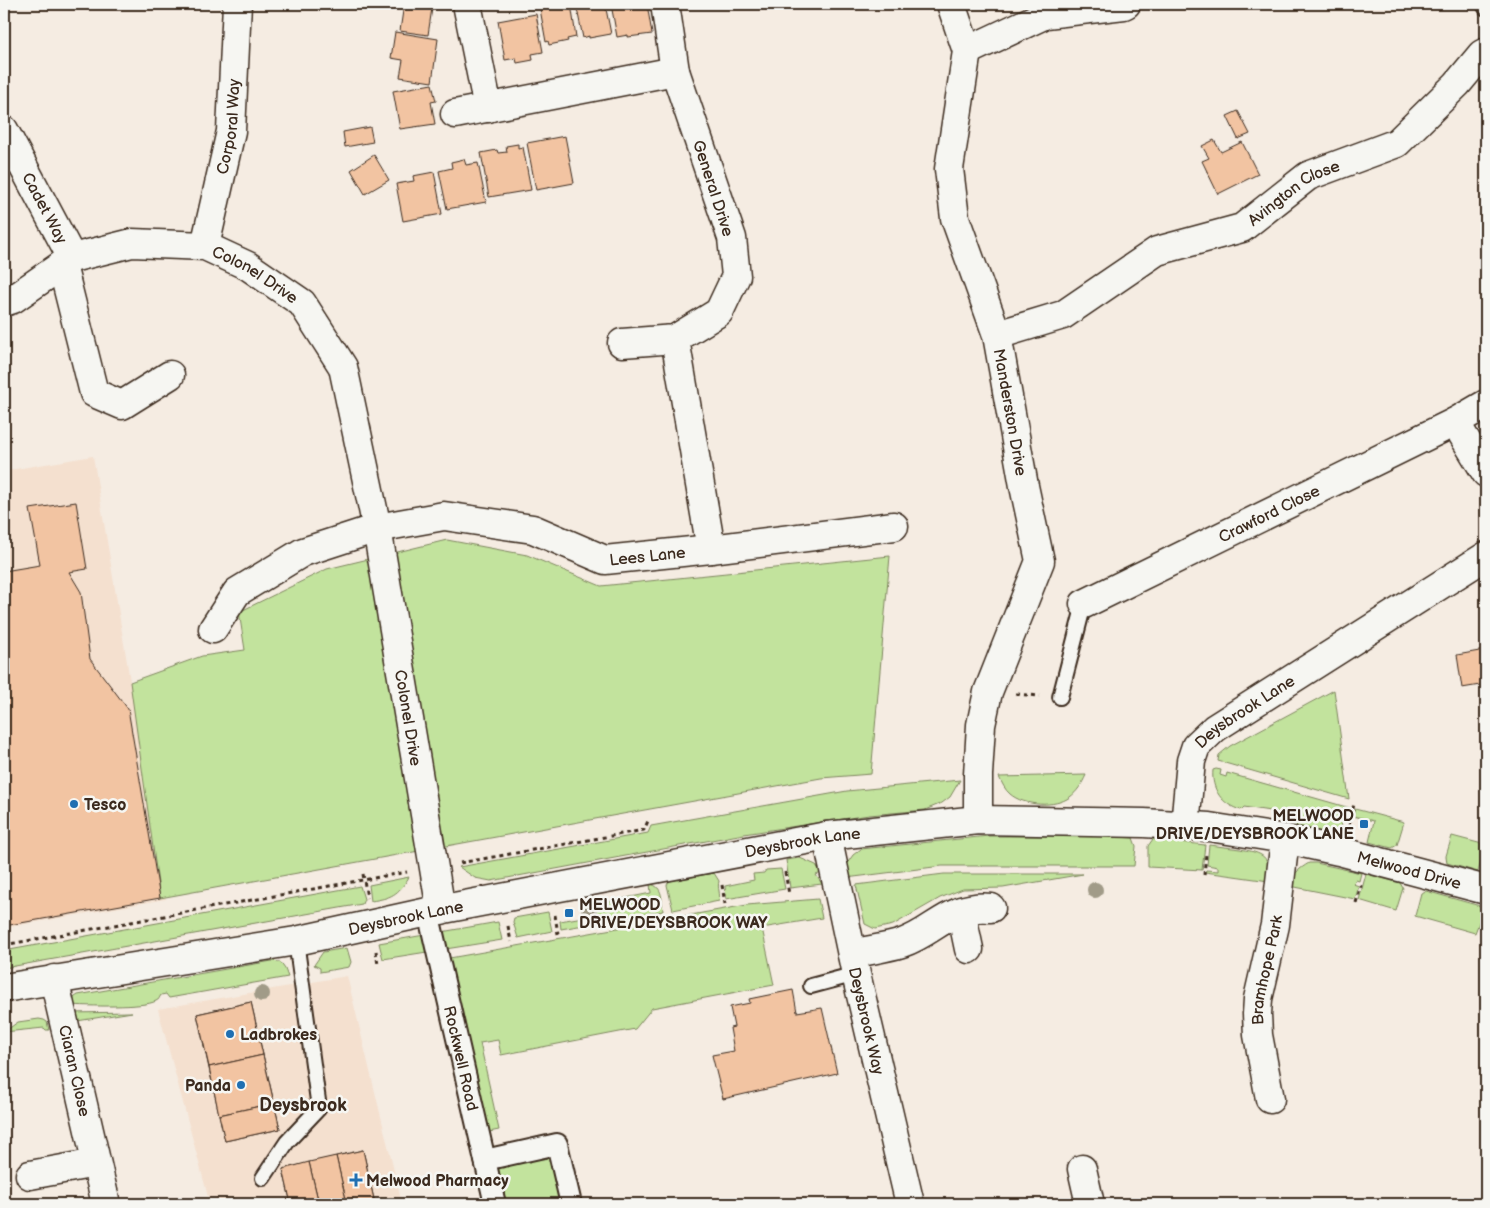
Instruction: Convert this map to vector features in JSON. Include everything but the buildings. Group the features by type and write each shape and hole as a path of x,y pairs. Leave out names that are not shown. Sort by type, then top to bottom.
{"street":[{"name":"Corporal Way","path":"205,246 231,131 237,4"},
{"path":"467,4 488,108"},
{"name":"General Drive","path":"622,343 675,339 719,312 736,276 732,238 676,71 665,4"},
{"name":"Manderston Drive","path":"951,4 967,51 948,169 955,218 997,336 1024,486 1040,561 988,692 981,725 978,820"},
{"path":"967,51 1046,14 1126,4"},
{"name":"Avington Close","path":"997,336 1063,315 1157,251 1242,228 1308,176 1397,143 1457,84 1482,54 1486,52"},
{"path":"455,114 676,71"},
{"name":"Cadet Way","path":"4,130 67,262"},
{"name":"Colonel Drive","path":"4,302 13,299 67,262 132,243 205,246 248,266 302,303 342,367 377,528 434,867 434,911"},
{"path":"67,262 94,394 122,406 170,375"},
{"path":"675,339 711,549"},
{"name":"Crawford Close","path":"1084,604 1455,422 1486,404"},
{"path":"1455,422 1486,473"},
{"name":"Lees Lane","path":"377,528 444,516 533,528 605,560 894,526"},
{"path":"213,629 238,592 246,587 303,552 377,528"},
{"name":"Deysbrook Lane","path":"4,988 296,941 434,911 827,836 978,820 1144,823 1185,826 1191,761 1196,746 1215,728 1486,556"},
{"name":"Melwood Drive","path":"1185,826 1209,827 1285,839 1339,851 1486,890"},
{"name":"Deysbrook Way","path":"827,836 854,964 910,1204"},
{"name":"Bramhope Park","path":"1270,1099 1258,1034 1257,1014 1258,999 1275,925 1285,839"},
{"path":"854,964 903,943 942,919 961,911 978,906 991,908"},
{"name":"Rockwell Road","path":"434,911 495,1204"},
{"path":"961,911 969,949"},
{"name":"Ciaran Close","path":"54,979 106,1204"},
{"path":"485,1160 557,1144 571,1204"},
{"path":"30,1175 96,1162"},
{"path":"1082,1169 1090,1204"}],"lane":[{"path":"1484,4 1486,8"},
{"path":"1060,697 1084,604"},
{"path":"263,1178 287,1142 319,1108 296,941"},
{"path":"810,986 854,964"}],"path":[{"path":"988,692 1060,697"},
{"path":"4,945 644,830 648,821"},
{"path":"555,914 558,934"}],"shaded area":[{"name":"Tesco","path":"93,456 166,899 4,928 4,471"},
{"path":"347,976 402,1204 210,1204 158,1009"}],"green space":[{"path":"447,540 527,555 601,586 890,556 871,774 821,778 160,898 130,682 202,656 245,650 239,612 327,569"},
{"path":"1334,690 1349,799 1218,761 1219,755 1230,746"},
{"path":"1213,770 1221,770 1220,775 1226,777 1227,773 1350,808 1348,818 1341,823 1338,835 1281,824 1283,813 1244,807 1241,810 1234,808 1223,800 1216,790"},
{"path":"1086,775 1079,788 1070,797 1064,801 1048,804 1031,803 1016,798 1010,794 999,777"},
{"path":"960,780 950,797 942,803 925,810 869,815 744,834 491,881 475,878 459,867 648,833 651,826 847,791"},
{"path":"1355,809 1404,822 1397,845 1392,848 1369,842 1374,821 1353,816"},
{"path":"989,836 1101,836 1133,838 1136,846 1134,866 942,866 846,878 844,868 853,855 861,849"},
{"path":"1452,836 1486,845 1478,872 1447,863 1446,856"},
{"path":"1153,839 1205,845 1202,870 1148,867 1148,846"},
{"path":"1209,845 1260,854 1269,866 1269,881 1205,872 1206,870 1218,871 1218,867 1207,865"},
{"path":"800,858 816,865 821,873 816,875 822,884 790,888 786,860"},
{"path":"1309,863 1361,873 1359,881 1356,880 1353,884 1359,886 1355,899 1290,886 1296,872"},
{"path":"781,869 785,889 726,899 725,886 754,880 753,874 764,873 766,870"},
{"path":"714,873 719,881 719,901 673,910 667,885 669,881"},
{"path":"944,874 1083,874 1003,888 963,889 940,898 893,925 875,929 865,924 856,885"},
{"path":"1366,874 1400,883 1403,888 1396,911 1359,900"},
{"path":"409,877 393,895 371,901 369,885"},
{"path":"650,884 660,891 663,911 561,929 560,921 583,917 582,907 651,893"},
{"path":"360,886 364,899 362,904 4,968 4,951"},
{"path":"1426,891 1480,906 1483,912 1475,933 1415,916 1421,893"},
{"path":"818,899 822,918 762,928 774,985 652,1008 635,1029 501,1055 498,1040 480,1043 499,1130 484,1133 444,959 747,905"},
{"path":"548,912 552,931 518,938 513,922 514,918"},
{"path":"498,922 502,940 383,959 379,943"},
{"path":"347,948 351,962 349,967 320,972 320,968 314,965 323,952"},
{"path":"272,961 280,962 288,977 169,998 166,994 161,995 156,1001 140,1005 69,1005 72,999 78,995"},
{"path":"132,1012 71,1022 70,1013"},
{"path":"39,1019 47,1022 49,1030 44,1028 4,1032 18,1022"},
{"path":"550,1148 567,1204 501,1204 490,1163"}],"place":[{"name":"Tesco","path":"74,804"},
{"name":"MELWOOD DRIVE/DEYSBROOK LANE","path":"1364,824"},
{"name":"MELWOOD DRIVE/DEYSBROOK WAY","path":"569,913"},
{"name":"Ladbrokes","path":"230,1034"},
{"name":"Panda","path":"241,1085"},
{"name":"Melwood Pharmacy","path":"356,1180"}],"district":[{"name":"Deysbrook","path":"303,1105"}]}
